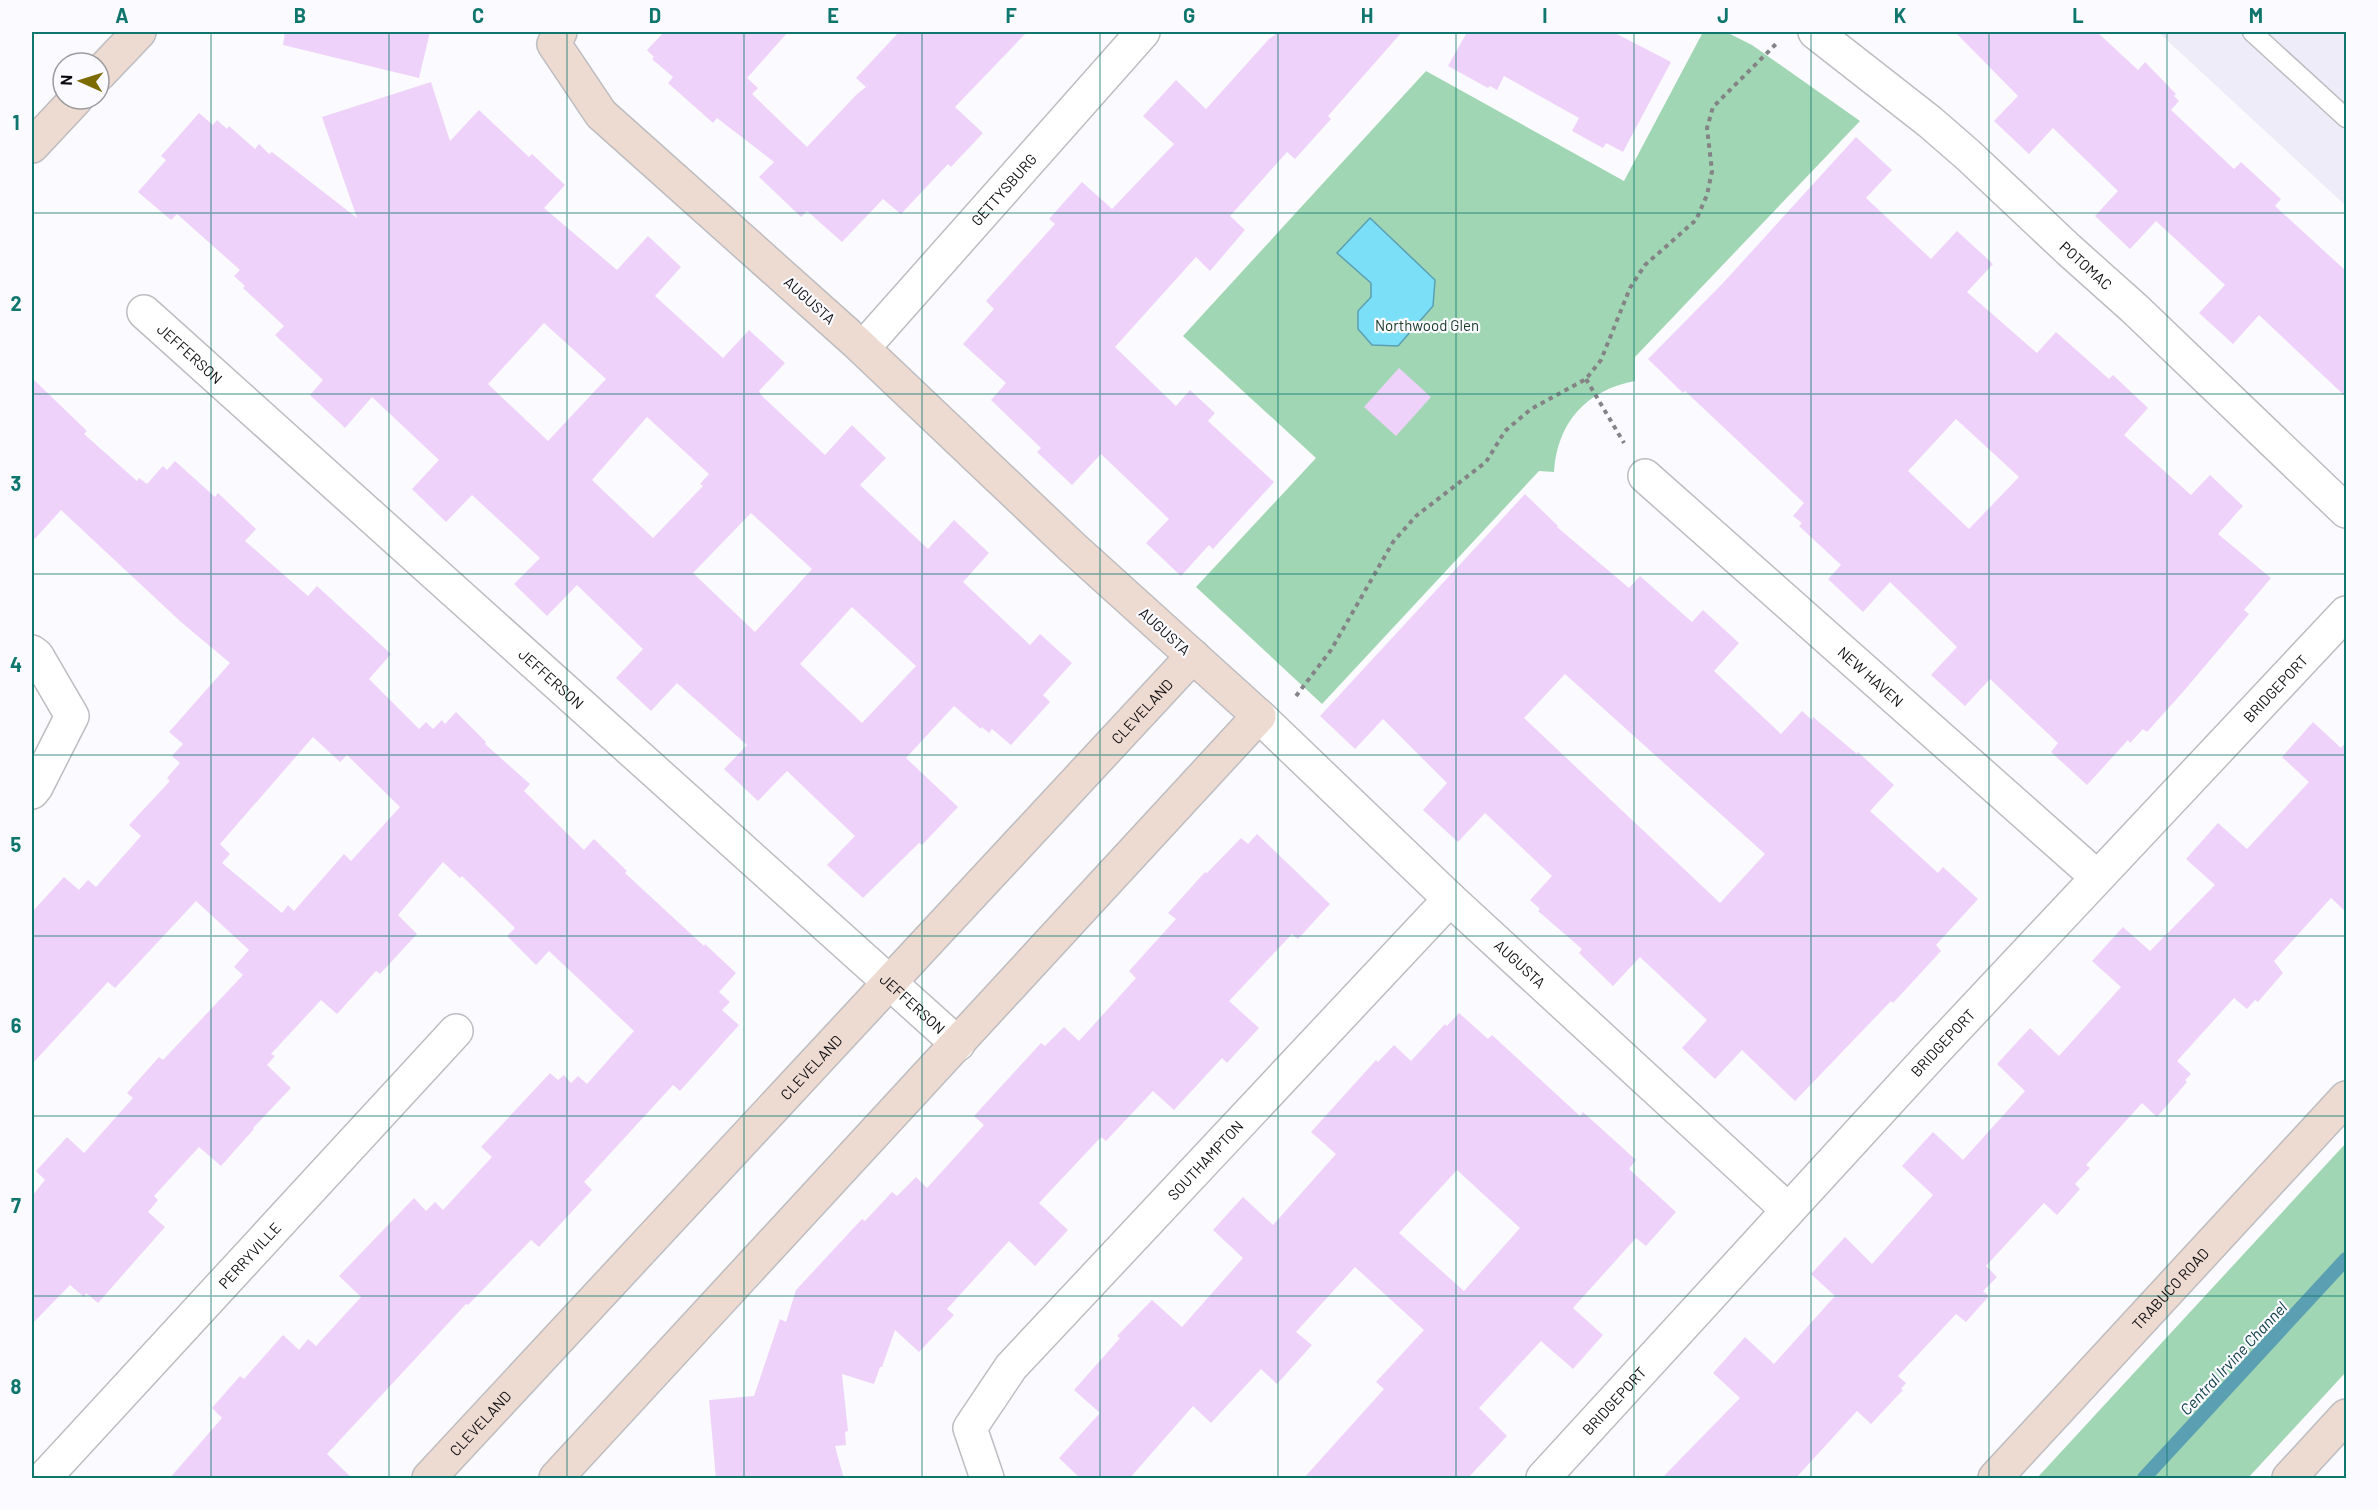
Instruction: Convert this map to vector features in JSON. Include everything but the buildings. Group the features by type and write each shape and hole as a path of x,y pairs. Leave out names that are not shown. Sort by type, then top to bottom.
{"street":[{"path":"111,61 139,32"},
{"name":"GETTYSBURG","path":"863,348 1143,32"},
{"name":"POTOMAC","path":"1815,32 1930,122 1968,155 2135,309 2346,511"},
{"name":"AUGUSTA","path":"557,38 601,114 863,348 1067,543 1265,721 1449,899 1788,1210"},
{"path":"32,146 65,111"},
{"name":"JEFFERSON","path":"144,312 958,1044"},
{"name":"NEW HAVEN","path":"1644,476 2097,877"},
{"name":"BRIDGEPORT","path":"1543,1479 1788,1210 2346,613"},
{"path":"32,652 37,656 72,716 32,792"},
{"name":"CLEVELAND","path":"447,1472 890,983 1193,656"},
{"path":"556,1479 958,1044 1265,721"},
{"name":"SOUTHAMPTON","path":"987,1479 970,1428 1011,1367 1449,899"},
{"name":"PERRYVILLE","path":"44,1479 456,1031"},
{"name":"TRABUCO ROAD","path":"1995,1479 2346,1098"},
{"path":"2289,1479 2346,1416"}],"lane":[{"path":"2252,32 2346,118"}],"path":[{"path":"1265,721 1308,683 1331,650 1393,542 1416,516 1486,462 1505,431 1531,409 1586,379 1601,360 1630,288 1645,265 1696,220 1707,195 1712,171 1707,128 1713,107 1780,40"},
{"path":"1586,379 1644,476"}],"shaded area":[{"path":"2158,32 2346,32 2346,206"}],"green space":[{"name":"Northwood Glen","path":"1703,32 1726,32 1752,45 1860,121 1635,357 1635,381 1602,392 1577,412 1561,438 1554,472 1539,471 1322,704 1196,587 1316,458 1183,336 1426,71 1624,181"},
{"path":"2346,1143 2346,1372 2248,1478 2037,1478"}],"water":[{"path":"1370,218 1435,280 1433,306 1398,346 1372,345 1358,329 1358,311 1371,297 1371,283 1337,253"}],"waterway":[{"name":"Central Irvine Channel","path":"2144,1478 2346,1259"}]}
